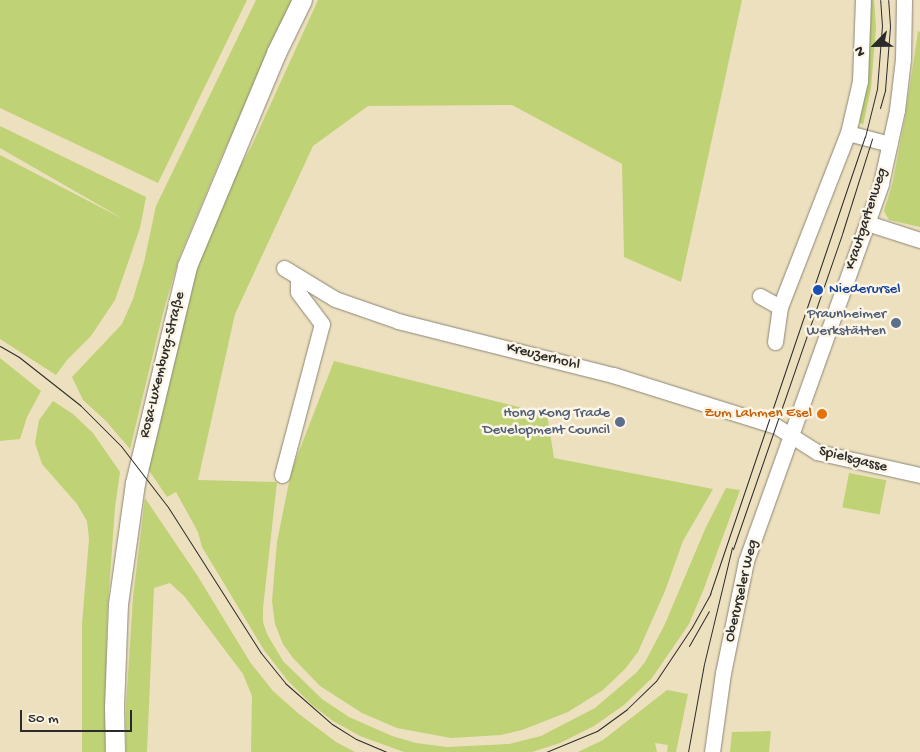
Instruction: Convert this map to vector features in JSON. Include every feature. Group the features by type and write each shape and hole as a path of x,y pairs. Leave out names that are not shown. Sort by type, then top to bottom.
{"main road":[{"name":"Rosa-Luxemburg-Straße","path":"116,752 114,707 118,604 135,483 187,266 276,53 302,0"}],"street":[{"path":"775,342 780,307 848,133 860,82 863,0"},
{"name":"Krautgartenweg","path":"791,434 881,183 890,144 903,59 904,0"},
{"path":"848,133 890,144"},
{"path":"867,223 920,240"},
{"name":"Kreuzerhohl","path":"284,268 335,300 398,321 613,375 776,426 791,434"},
{"path":"282,475 322,324 298,292 298,278"},
{"path":"760,296 780,307"},
{"name":"Spielsgasse","path":"791,434 817,452 920,475"},
{"name":"Oberurseler Weg","path":"712,752 723,673 746,561 791,434"}],"green space":[{"path":"0,0 247,0 158,183 0,108"},
{"path":"256,0 292,0 221,158 179,258 163,313 130,449 106,421 83,400 72,377 122,324 133,299 144,262 156,206"},
{"path":"318,0 742,0 681,282 624,257 622,164 512,105 368,106 313,146 235,314 198,480 277,482 263,608 263,622 267,634 283,661 322,699 349,717 392,736 416,743 447,747 509,744 541,736 595,708 636,673 645,662 664,626 706,527 726,488 740,490 689,624 652,678 624,705 594,726 560,743 532,752 404,752 360,736 333,721 312,705 288,681 264,650 202,547 198,532 176,492 167,497 146,466 178,331 197,269 225,193 251,147"},
{"path":"870,0 874,0 876,27 871,89 863,125 858,121 865,79"},
{"path":"918,31 920,32 920,227 889,220 884,211 892,185 905,118"},
{"path":"0,126 146,197 140,228 115,300 91,336 67,360 56,375 0,339 0,155 125,220 0,148"},
{"path":"0,358 41,391 27,417 20,439 0,441"},
{"path":"334,361 547,414 554,458 713,489 683,541 665,591 638,652 625,669 603,690 568,712 522,730 501,735 451,738 397,728 362,713 320,686 293,658 283,644 275,624 272,601 277,542 291,472"},
{"path":"53,401 73,414 93,433 120,472 115,508 107,617 105,752 82,752 82,624 89,539 87,521 77,504 42,464 35,443 39,420"},
{"path":"849,473 886,480 880,515 842,507"},
{"path":"145,498 197,575 250,662 273,691 299,714 336,742 355,752 251,752 252,696 243,674 185,597 170,583 154,588 147,752 126,752 126,706 133,597"},
{"path":"667,690 688,694 676,752 667,752 668,745 655,743 657,752 578,752 603,740"},
{"path":"771,731 769,752 730,752 732,732"}],"tram line":[{"path":"546,752 597,731 627,709 656,681 692,627 710,594 865,137 877,89 882,26 880,0"},
{"path":"880,108 885,90 890,26 888,0"},
{"path":"733,549 842,234 872,139"},
{"path":"0,346 19,357 80,405 121,446 168,507 261,653 285,683 332,724 356,739 387,752"},
{"path":"688,752 704,664 732,547"},
{"path":"689,646 709,611"}],"place":[{"name":"Niederursel","path":"818,290"},
{"name":"Praunheimer Werkstätten","path":"896,323"},
{"name":"Zum Lahmen Esel","path":"822,414"},
{"name":"Hong Kong Trade Development Council","path":"620,422"}]}
